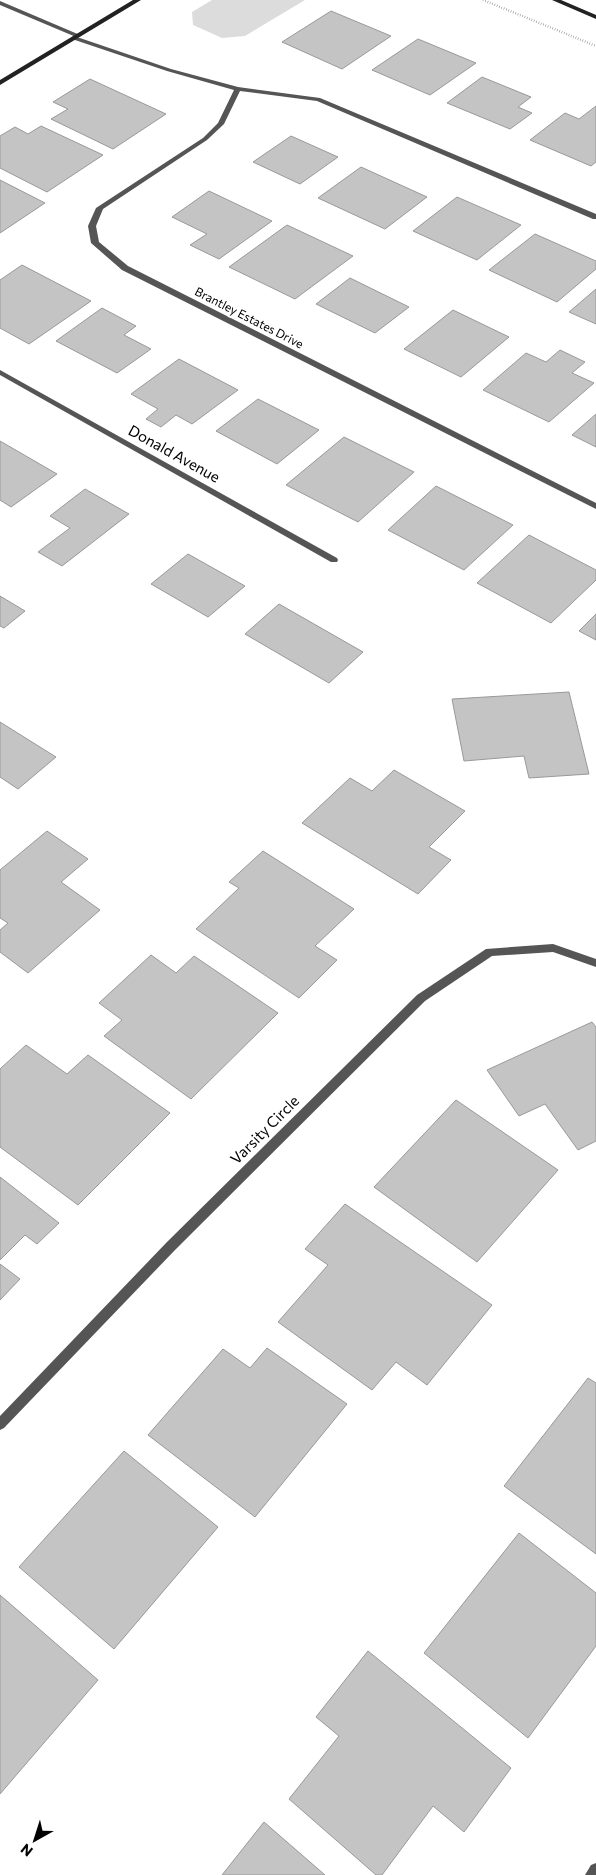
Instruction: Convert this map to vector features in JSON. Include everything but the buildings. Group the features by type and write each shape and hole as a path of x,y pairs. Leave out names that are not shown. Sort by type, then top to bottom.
{"street":[{"path":"0,83 138,0"},
{"path":"555,0 596,17"},
{"path":"0,2 76,37 169,70 238,89 318,99 596,217"},
{"name":"Brantley Estates Drive","path":"238,89 221,124 205,139 100,208 92,226 95,243 125,268 596,506"},
{"name":"Donald Avenue","path":"0,372 334,560"},
{"name":"Varsity Circle","path":"0,1424 171,1246 421,998 490,952 553,948 596,963"},
{"path":"592,1875 596,1870"}],"path":[{"path":"483,0 596,46"}],"shaded area":[{"path":"212,0 305,0 245,36 222,38 193,25 192,12"}]}
